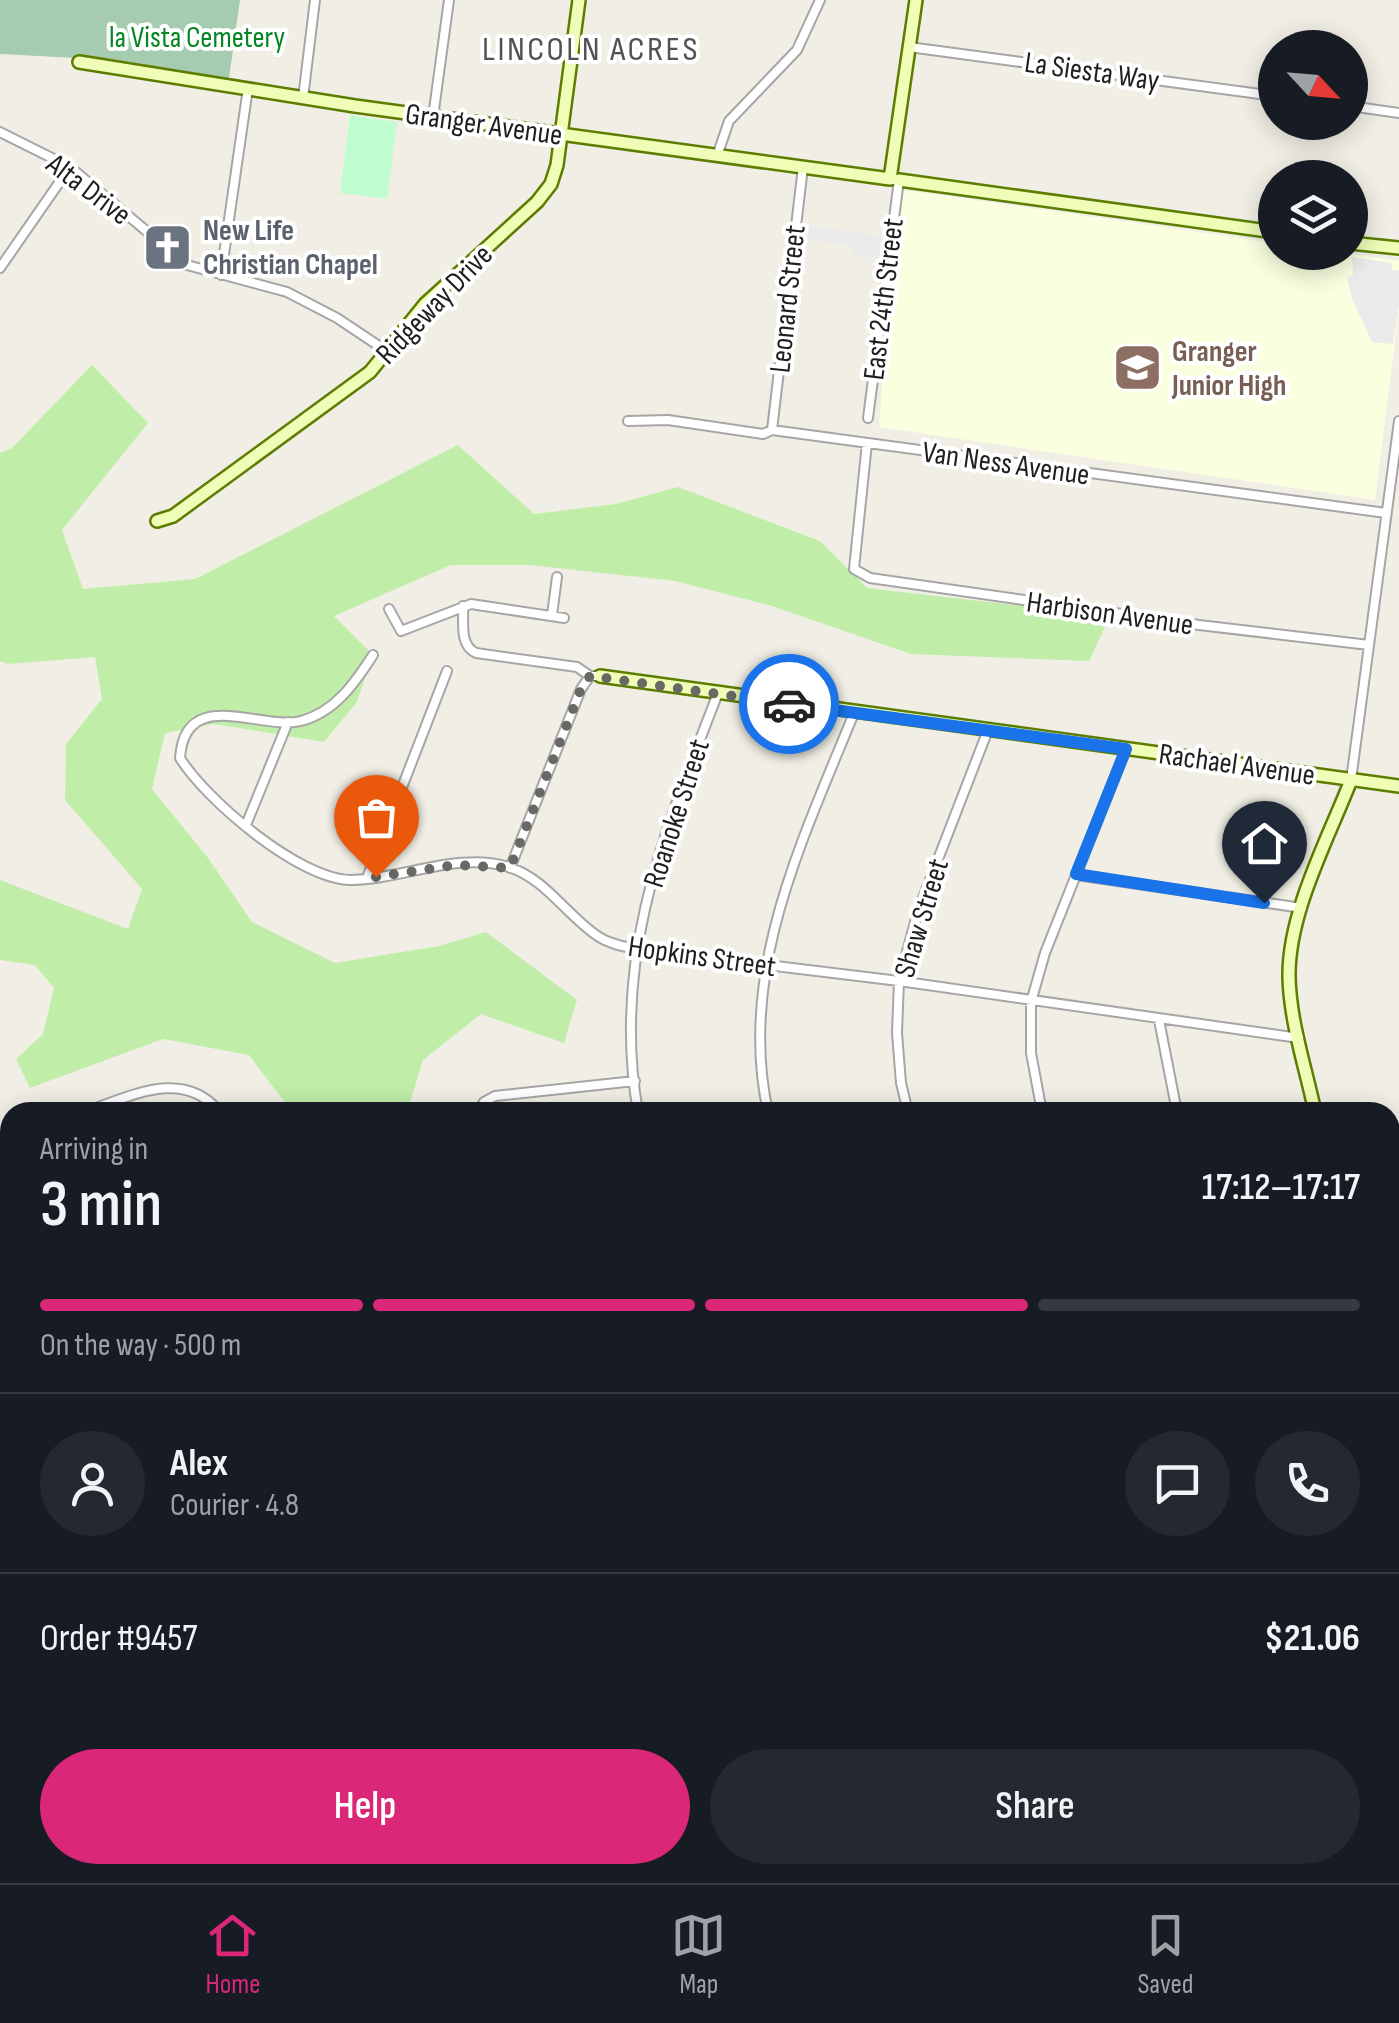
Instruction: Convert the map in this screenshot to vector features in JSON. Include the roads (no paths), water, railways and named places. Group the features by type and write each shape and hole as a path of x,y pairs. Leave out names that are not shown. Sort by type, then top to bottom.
{"street":[{"path":"303,98 315,0"},
{"path":"433,116 448,0"},
{"name":"Ridgeway Drive","path":"156,521 173,516 370,372 426,304 537,202 551,184 561,136 579,0"},
{"path":"717,156 728,121 797,50 820,0"},
{"name":"East 24th Street","path":"868,418 916,0"},
{"name":"La Siesta Way","path":"909,47 1258,94"},
{"name":"Granger Avenue","path":"79,62 561,136 1258,230"},
{"path":"220,276 248,88"},
{"path":"1368,109 1399,113"},
{"name":"Alta Drive","path":"0,132 70,167 187,266 287,292 328,312 388,352"},
{"path":"0,268 70,167"},
{"name":"Leonard Street","path":"772,430 802,167"},
{"path":"1368,244 1399,248"},
{"name":"Van Ness Avenue","path":"628,420 668,420 763,434 772,430 1386,513"},
{"path":"1313,1102 1290,978 1293,936 1351,780 1399,421"},
{"name":"Harbison Avenue","path":"866,443 854,570 870,578 1199,626 1370,645"},
{"path":"552,615 557,577"},
{"path":"388,609 401,631 470,604 564,618"},
{"path":"373,655 351,689 313,716 271,723 230,713 196,724 181,742 184,766 246,826 310,869 342,878 366,878 456,865 510,868 581,689 595,676 576,667 468,649 464,643 463,606"},
{"path":"366,878 447,671"},
{"name":"Rachael Avenue","path":"595,676 1399,786"},
{"name":"Roanoke Street","path":"637,1102 632,1052 635,949 658,848 718,693"},
{"path":"767,1102 761,1054 764,966 793,865 854,713"},
{"path":"246,826 288,722"},
{"name":"Shaw Street","path":"906,1102 898,1033 899,981 918,912 988,730"},
{"path":"1040,1102 1031,1052 1031,1002 1045,952 1126,749"},
{"name":"Hopkins Street","path":"510,868 534,880 597,936 635,949 899,981 1299,1038"},
{"path":"1076,874 1302,908"},
{"path":"1158,1020 1175,1102"},
{"path":"484,1102 501,1096 635,1081"},
{"path":"118,1102 167,1086 200,1095 208,1102"}],"place":[{"name":"New Life Christian Chapel","path":"168,247"},
{"name":"Granger Junior High","path":"1137,368"}],"district":[{"name":"LINCOLN ACRES","path":"591,48"}],"park label":[{"name":"la Vista Cemetery","path":"197,37"}]}
